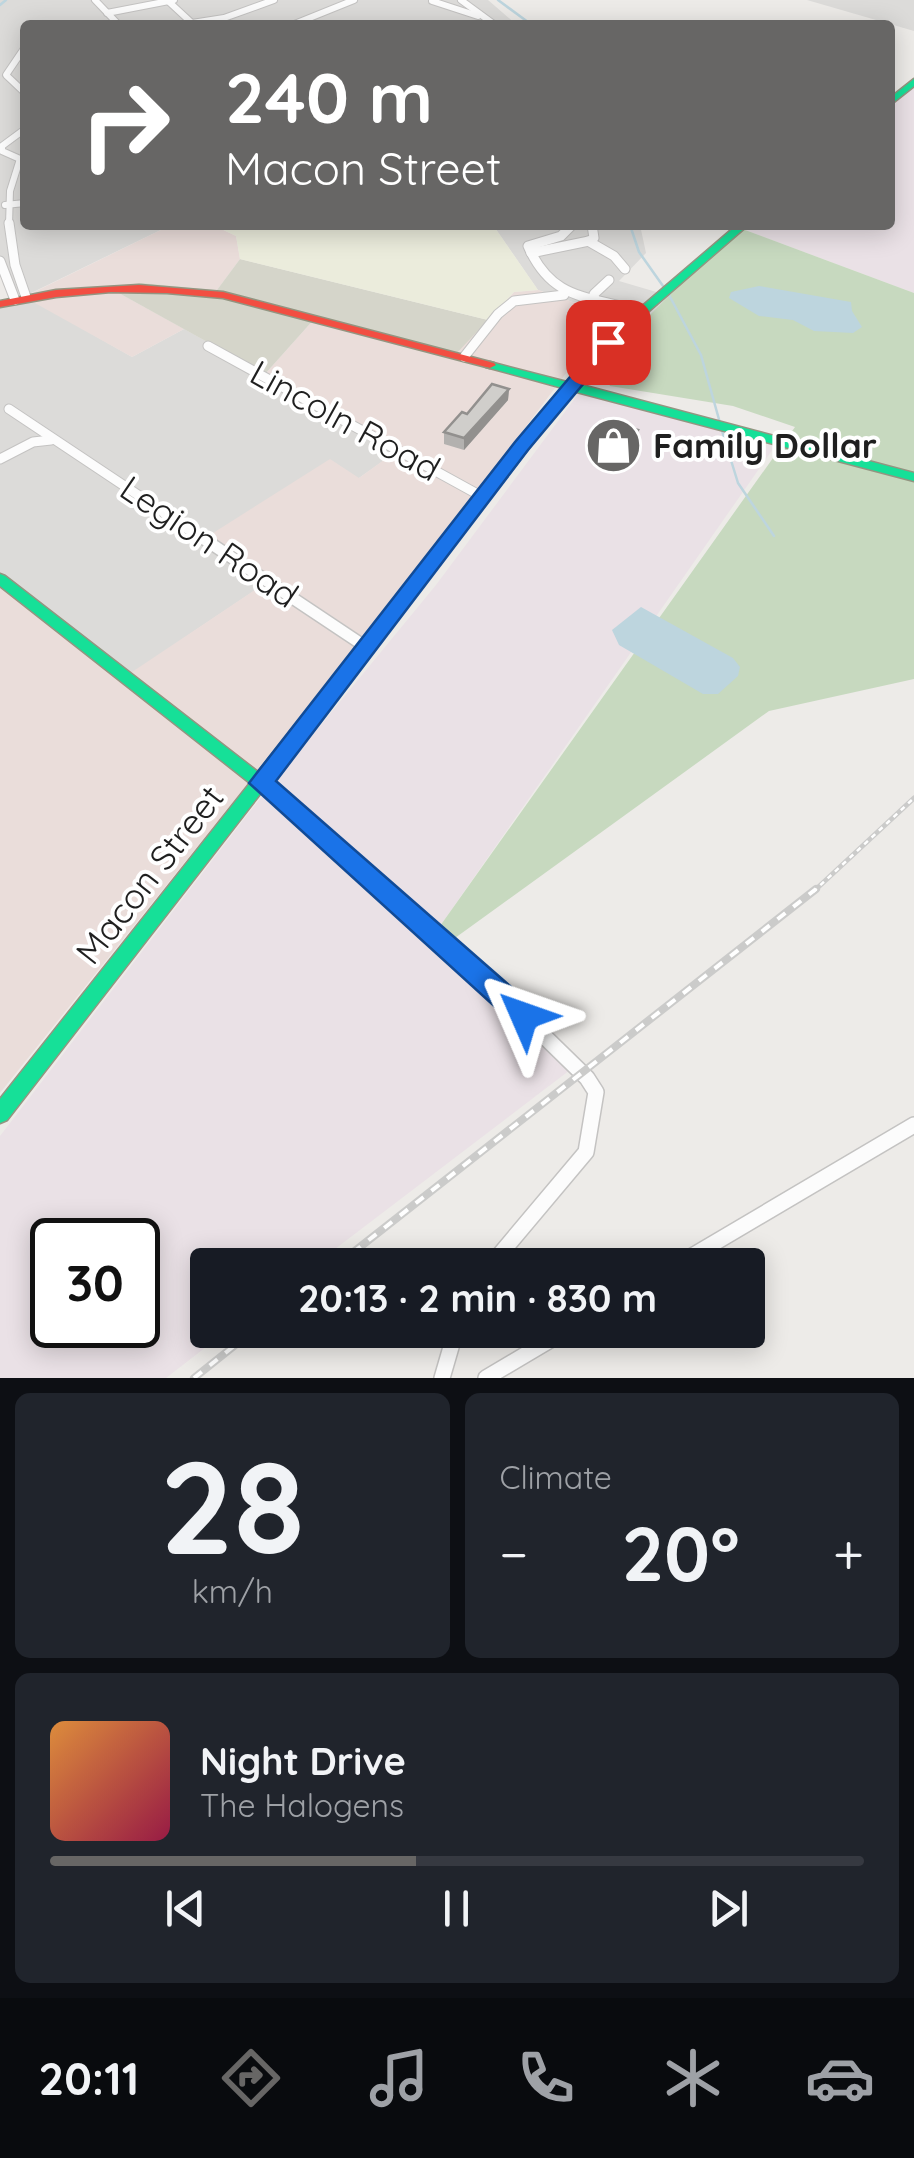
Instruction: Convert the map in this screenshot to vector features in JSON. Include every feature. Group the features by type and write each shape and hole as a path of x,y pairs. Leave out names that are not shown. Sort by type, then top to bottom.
{"main road":[{"name":"Macon Street","path":"0,1114 570,386 641,312 737,230"},
{"path":"14,300 92,287 175,288 224,295 914,477"},
{"path":"0,579 261,783"}],"street":[{"path":"95,0 114,20"},
{"path":"107,13 169,0 188,20"},
{"path":"213,20 274,0"},
{"path":"304,20 354,0"},
{"path":"462,0 478,16"},
{"path":"416,8 434,1 486,20"},
{"path":"20,54 6,75 20,88"},
{"path":"20,133 2,146 2,151 20,158"},
{"path":"3,179 3,251 14,300"},
{"path":"5,205 20,204"},
{"path":"0,218 5,205"},
{"path":"564,294 528,246 561,236 567,230"},
{"path":"531,254 588,241 594,238 593,230"},
{"path":"588,241 614,256 625,269"},
{"path":"0,261 14,300"},
{"path":"609,280 594,294 624,315 624,328"},
{"path":"464,357 509,304 521,298 543,299 564,294 641,312"},
{"name":"Lincoln Road","path":"208,346 482,496"},
{"name":"Legion Road","path":"9,409 366,647"},
{"path":"0,459 32,442 51,440"},
{"path":"261,783 505,998 587,1078 596,1092 586,1152 505,1248"},
{"path":"706,1248 914,1125"},
{"path":"442,1378 451,1348"},
{"path":"486,1378 537,1348"}],"shaded area":[{"path":"0,0 488,0 511,20 20,20 20,230 161,230 25,296 132,357 184,329 400,449 359,478 264,584 126,677 0,579 0,304 23,297 3,285"},
{"path":"807,0 914,0 914,31 895,25 895,20 876,20"},
{"path":"914,82 914,293 745,230 895,230 895,98"},
{"path":"161,230 223,230 236,236 240,259 217,290 142,283 110,288 184,329 132,357 24,297"},
{"path":"496,230 641,230 646,253 619,281 670,296 640,325 538,290"},
{"path":"240,259 488,320 455,355 316,317 265,374 108,287 142,283 217,290"},
{"path":"538,290 640,325 567,372 409,582 0,1093 0,579 126,676 264,584 202,540 330,459 359,478 399,449 265,374 316,317 488,320 514,292"},
{"path":"579,393 775,446 440,926 455,938 440,950 570,1070 336,1248 190,1248 190,1348 205,1348 166,1378 0,1378 0,1136 251,810 436,585"}],"green space":[{"path":"223,230 496,230 538,290 514,292 488,320 240,259 236,236"},
{"path":"734,230 745,230 914,293 914,679 769,711 455,938 440,926 795,427 733,406 610,386 604,374 640,325"}],"water":[{"path":"759,286 851,302 862,327 853,333 814,331 793,320 759,316 729,298 731,292"},
{"path":"641,607 733,658 740,667 738,676 718,694 703,694 619,645 612,630"}],"building":[{"path":"492,384 509,389 464,438 444,432 462,412 467,414"},
{"path":"604,420 638,430 628,446 592,436"}],"waterway":[{"path":"0,5 6,0"},
{"path":"498,0 525,20"},
{"path":"632,230 639,252 663,286"},
{"path":"668,293 701,355 720,423"},
{"path":"722,431 738,483 774,536"}],"railway":[{"path":"813,892 914,798"},
{"path":"359,1248 816,889"},
{"path":"194,1378 232,1348"}],"traffic: fast":[{"path":"895,98 914,82"},
{"path":"0,1114 582,371 623,328 737,230"},
{"path":"490,365 914,477"},
{"path":"0,579 261,783"}],"traffic: jam":[{"path":"0,304 111,289 223,295 490,365"}],"place":[{"name":"Family Dollar","path":"614,446"}],"route":[{"path":"524,1016 261,783 522,446 608,342"}]}
